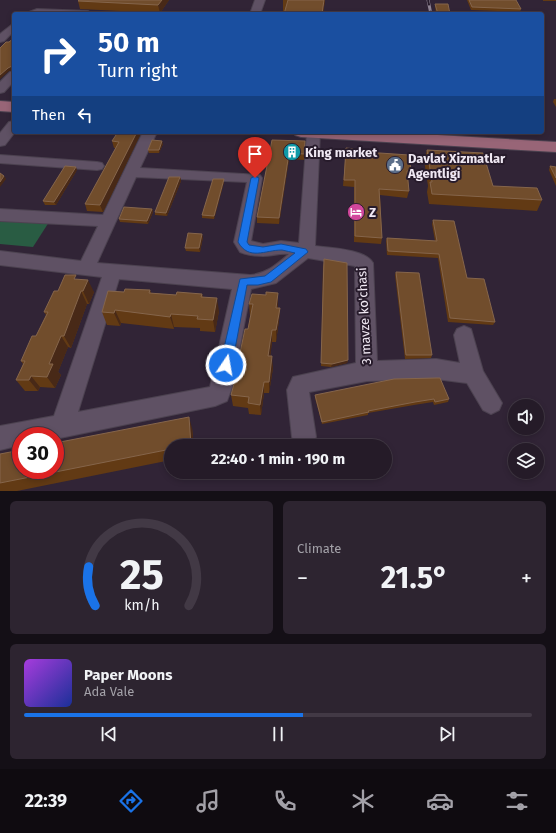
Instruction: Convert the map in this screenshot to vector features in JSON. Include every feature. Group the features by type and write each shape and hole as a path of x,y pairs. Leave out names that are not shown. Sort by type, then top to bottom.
{"main road":[{"path":"0,106 12,106"},
{"path":"0,114 12,114"},
{"path":"341,134 556,147"},
{"path":"481,134 556,138"}],"street":[{"path":"256,12 260,0"},
{"path":"0,39 12,28"},
{"path":"0,89 12,76"},
{"path":"0,89 12,90"},
{"path":"0,142 12,127"},
{"path":"86,268 149,134"},
{"path":"0,258 86,268 112,273 243,281 268,279 303,252 308,241 308,134"},
{"path":"0,159 97,166"},
{"name":"3 mavze ko'chasi","path":"132,172 255,178 242,242 246,248 263,250 281,247 303,252 356,259 364,263 367,371"},
{"path":"0,214 109,221"},
{"path":"62,425 112,273"},
{"path":"0,438 62,425 211,398 219,394 243,281"},
{"path":"464,335 473,374 491,404"},
{"name":"3 mavze ko'chasi","path":"304,437 298,390 301,384 367,371 436,369 473,374"}],"green space":[{"path":"0,218 49,222 33,247 0,244"}],"building":[{"path":"162,0 158,5 78,1"},
{"path":"288,0 324,0 322,12 285,12"},
{"path":"469,0 516,0 521,9 472,7"},
{"path":"435,4 448,4 450,12 437,12"},
{"path":"12,40 12,66 0,75 0,48 6,42"},
{"path":"117,134 136,134 100,205 85,204 119,142 112,141"},
{"path":"152,140 162,141 159,150 148,150"},
{"path":"272,140 305,141 304,154 289,153 279,218 257,217"},
{"path":"346,148 364,150 365,152 409,155 411,171 407,171 409,191 379,189 382,238 355,236 355,180 344,180"},
{"path":"427,150 483,153 493,186 537,188 542,200 432,194 430,182 432,182"},
{"path":"65,166 76,167 54,202 43,201"},
{"path":"550,166 556,167 556,178"},
{"path":"0,173 4,176 0,182"},
{"path":"169,177 180,177 166,213 155,212"},
{"path":"213,179 224,179 214,216 202,215"},
{"path":"124,207 152,209 147,221 119,219"},
{"path":"433,220 454,221 467,278 484,279 495,322 450,318 439,254 388,251 387,238 437,241"},
{"path":"188,233 202,234 199,248 185,248"},
{"path":"324,259 347,263 348,360 332,364 321,363"},
{"path":"396,272 419,273 432,355 406,355"},
{"path":"65,275 76,275 74,279 88,280 83,291 81,291 64,336 61,336 49,364 53,364 47,377 31,376 29,380 16,380 25,361 21,361 32,336 36,336 48,312 44,312 54,291 58,291"},
{"path":"125,289 150,290 149,293 176,295 177,292 202,294 201,297 217,298 213,320 197,319 198,316 171,314 170,317 115,310 114,313 102,312 108,291 124,292"},
{"path":"266,292 278,293 276,308 280,308 276,330 272,330 268,356 272,356 269,382 264,382 260,405 248,403 249,397 231,395 235,380 238,380 243,353 240,353 245,329 248,329 253,304 249,304 252,294 266,295"},
{"path":"440,378 449,399 435,402 434,399 415,402 322,422 315,395 394,379"},
{"path":"189,417 191,439 164,439 164,450 64,470 64,441"},
{"path":"12,452 12,479 20,479 0,483 0,454"}],"railway":[{"path":"428,0 431,12"}],"place":[{"name":"King market","path":"292,152"},
{"name":"Davlat Xizmatlar Agentligi","path":"395,165"},
{"name":"Z","path":"356,212"}],"route":[{"path":"226,365 243,281 268,279 303,252 281,247 263,250 246,248 242,242 255,178"}]}
